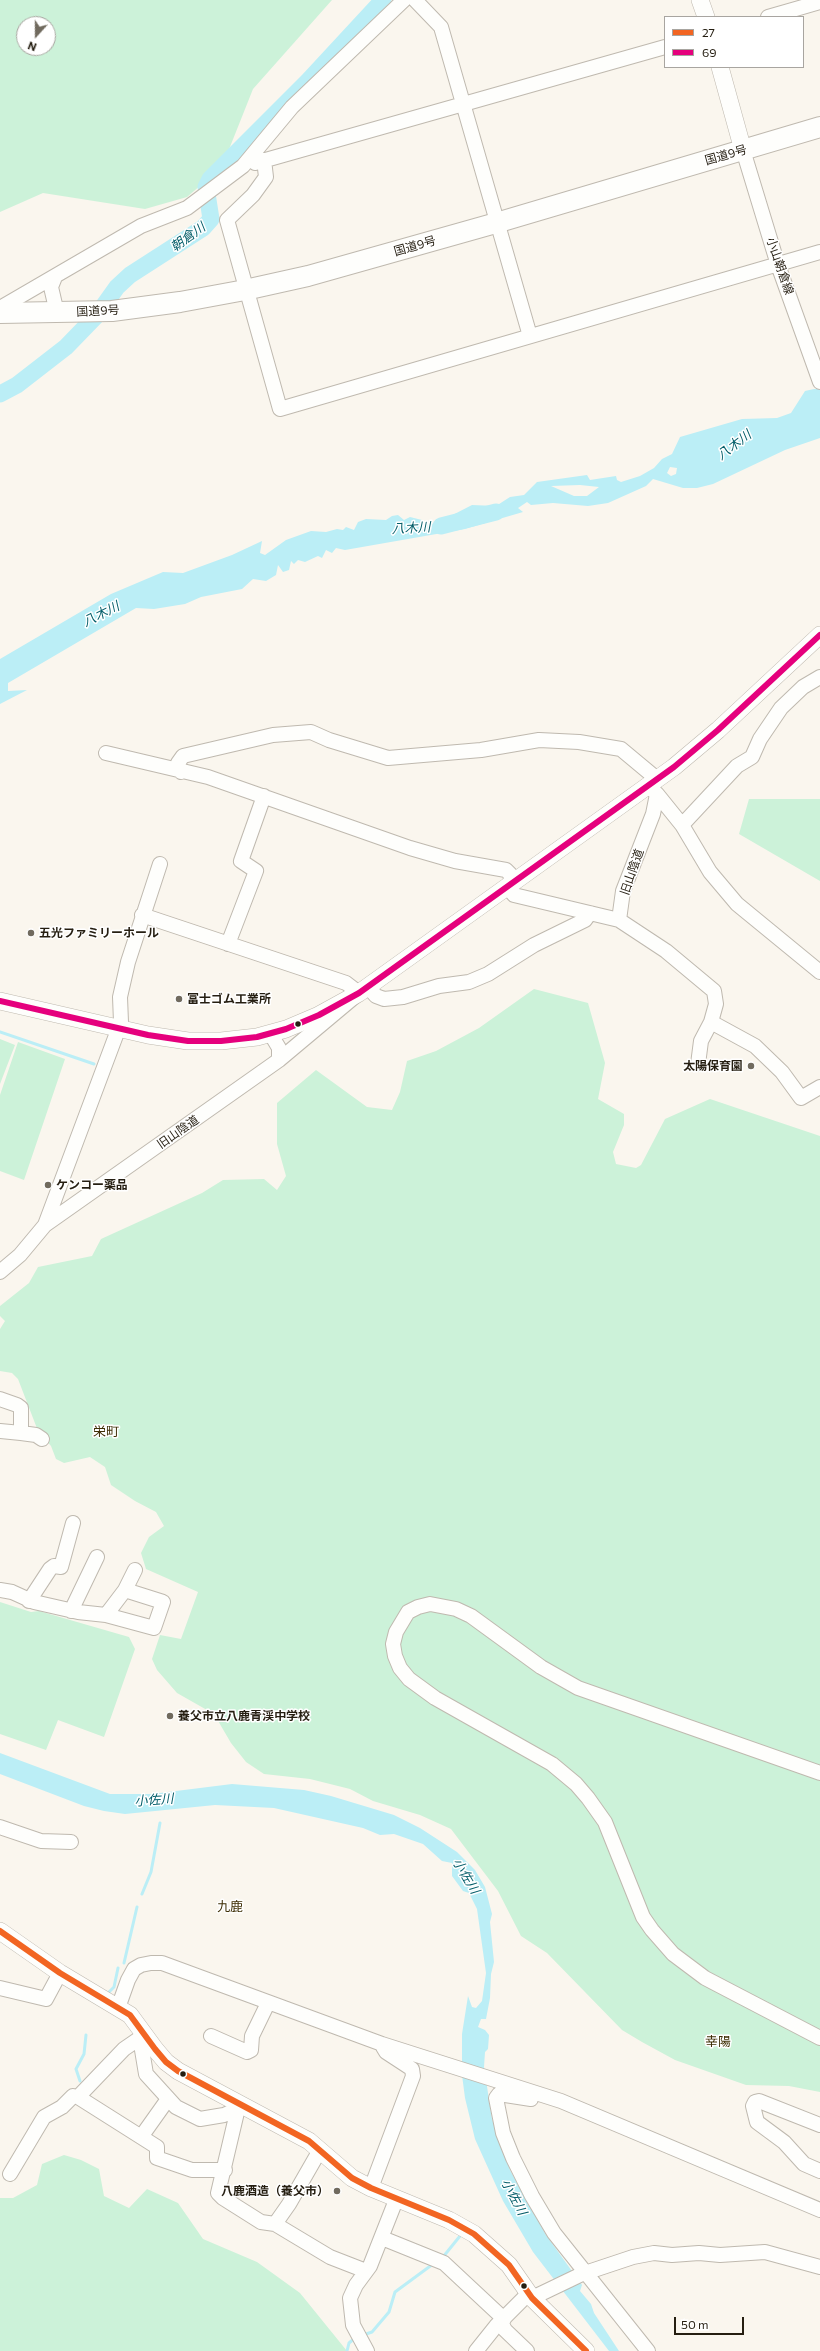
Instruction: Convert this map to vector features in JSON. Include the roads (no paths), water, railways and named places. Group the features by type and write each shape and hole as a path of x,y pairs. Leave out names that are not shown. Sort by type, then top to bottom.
{"highway":[{"name":"国道9号","path":"0,313 57,314 112,311 180,302 246,290 308,276 496,223 820,127"}],"main road":[{"path":"700,0 706,16"},
{"path":"720,68 744,150"},
{"path":"0,1001 119,1028 188,1041 221,1042 270,1034 320,1015 364,990 654,786 718,730 820,635"},
{"path":"0,1931 60,1973 130,2016 142,2036 172,2067 238,2106 295,2134 320,2150 352,2178 396,2200 449,2220 474,2234 509,2265 531,2295 586,2351"}],"street":[{"path":"0,308 141,226 187,208 243,166 292,107 404,0"},
{"path":"415,0 440,27 530,336"},
{"path":"771,16 820,2"},
{"path":"243,166 664,47"},
{"name":"小山朝倉線","path":"744,150 778,265 820,382"},
{"path":"264,160 266,177 253,195 228,220 246,290 280,409 820,252"},
{"path":"55,277 51,287 57,314"},
{"path":"682,825 737,766 752,757 760,739 781,708 803,687 820,677"},
{"path":"181,772 178,763 183,756 273,735 311,732 329,740 388,758 481,750 538,740 579,742 621,749 654,786 682,825 710,872 737,904 820,972"},
{"path":"106,753 181,772 208,777 410,848 455,861 506,870 512,876 508,888 514,894 619,920 666,950 714,991 716,1004 712,1022 701,1041 698,1064"},
{"name":"旧山陰道","path":"619,920 623,891 653,814 654,786"},
{"path":"228,944 256,871 241,861 264,796"},
{"path":"45,1225 121,1022 120,997 128,962 142,915 160,864"},
{"path":"142,915 346,983 384,998 403,997 439,986 469,982 488,974 534,944 585,920 590,913"},
{"name":"旧山陰道","path":"0,1272 20,1255 45,1225 279,1060 364,990"},
{"path":"712,1022 755,1046 782,1072 800,1098 820,1087"},
{"path":"270,1034 279,1048 279,1060"},
{"path":"0,1399 21,1408 21,1433"},
{"path":"0,1431 36,1435 42,1439"},
{"path":"29,1601 50,1569 54,1566 61,1567 73,1523"},
{"path":"71,1611 97,1557"},
{"path":"106,1615 125,1590 135,1570"},
{"path":"0,1590 12,1592 29,1601 71,1611 106,1615 154,1628 163,1602 125,1590"},
{"path":"820,1773 578,1688 541,1667 471,1616 456,1609 430,1604 418,1607 408,1612 401,1620 396,1632 393,1644 395,1656 400,1668 415,1684 435,1698 552,1764 584,1793 605,1822 643,1917 673,1954 705,1978 820,2038"},
{"path":"0,1827 41,1841 71,1842"},
{"path":"118,2008 128,1980 134,1970 141,1965 151,1962 162,1963 382,2044 561,2101 820,2210"},
{"path":"0,1988 46,1999 60,1973"},
{"path":"211,2036 247,2052 251,2050 252,2036 268,2003"},
{"path":"78,2097 124,2049 142,2036 146,2074 168,2099 182,2111 200,2119 224,2115 238,2106"},
{"path":"371,2188 412,2076 412,2069 386,2052 382,2044"},
{"path":"535,2092 532,2098 529,2099 505,2094 497,2095 495,2102 503,2133 532,2196 554,2233 583,2273 648,2351"},
{"path":"10,2174 44,2117 62,2107 73,2096 78,2097 157,2148 157,2158 179,2167 192,2170 225,2170"},
{"path":"141,2137 168,2099"},
{"path":"820,2125 759,2101 753,2106 757,2122 784,2142 804,2164 820,2171"},
{"path":"238,2106 225,2170 218,2193 222,2198 261,2222 275,2224 330,2257 366,2271"},
{"path":"275,2224 289,2204 320,2150"},
{"path":"366,2351 353,2325 349,2305 352,2292 370,2266 396,2200"},
{"path":"382,2238 444,2263 502,2320 505,2330 527,2351"},
{"path":"476,2351 502,2320 531,2295 551,2288 583,2273 633,2257 654,2253 672,2255 699,2253 720,2255 765,2252 820,2268"}],"water":[{"path":"820,389 820,438 785,450 713,484 697,488 683,488 653,479 646,486 608,503 588,506 553,503 531,505 527,502 518,508 523,512 465,529 345,550 336,548 332,553 326,550 322,558 318,556 305,562 298,560 294,564 291,561 289,570 283,572 278,565 276,575 266,581 253,579 242,589 201,597 185,604 154,609 136,608 8,683 8,691 27,690 0,704 0,659 111,594 163,572 183,573 232,555 262,541 260,553 265,555 286,540 311,531 326,532 337,529 343,530 346,527 354,530 358,522 366,519 386,520 392,516 398,515 404,520 410,517 422,520 424,525 437,523 472,505 496,506 510,497 524,495 537,482 587,475 590,480 616,476 617,480 621,482 640,476 654,468 662,459 672,454 680,437 742,419 777,418 791,413 805,391","holes":["670,467 677,468 676,474 671,476 667,473","580,485 599,487 587,496 574,496 551,486","470,512 476,515 473,520 463,523 465,515"]},
{"name":"小佐川","path":"0,1753 110,1794 152,1794 232,1784 304,1790 331,1796 394,1815 420,1828 457,1852 475,1870 485,1887 492,1914 490,1922 494,1962 491,1974 490,1998 486,2019 481,2019 478,2027 485,2030 489,2035 488,2049 485,2052 484,2067 492,2119 510,2170 546,2235 582,2285 580,2291 591,2304 594,2313 619,2351 609,2351 533,2252 503,2201 475,2139 465,2098 462,2075 462,2034 468,1996 472,2007 476,2008 482,2001 486,1973 477,1909 469,1893 463,1891 452,1876 452,1863 442,1861 423,1844 394,1834 380,1835 363,1828 274,1808 215,1805 125,1814 104,1811 84,1806 0,1774"}],"waterway":[{"name":"朝倉川","path":"0,394 17,385 66,347 97,315 117,287 130,275 203,228 211,219 206,187 210,179 308,81 383,0"},
{"name":"八木川","path":"441,526 496,512"},
{"path":"0,1032 94,1064"},
{"path":"142,1894 151,1872 160,1823"},
{"path":"124,1963 137,1907"},
{"path":"106,1995 114,1987 118,1968"},
{"path":"80,2081 76,2069 84,2054 86,2035"},
{"path":"443,2257 460,2236"},
{"path":"363,2335 372,2332 389,2312 395,2292 433,2264"},
{"path":"347,2351 349,2343 355,2338"}],"place":[{"name":"五光ファミリーホール","path":"31,933"},
{"name":"冨士ゴム工業所","path":"179,999"},
{"name":"太陽保育園","path":"751,1066"},
{"name":"ケンコー薬品","path":"48,1185"},
{"name":"養父市立八鹿青渓中学校","path":"170,1716"},
{"name":"八鹿酒造（養父市）","path":"337,2191"}],"district":[{"name":"栄町","path":"106,1432"},
{"name":"九鹿","path":"230,1907"},
{"name":"幸陽","path":"718,2042"}]}
